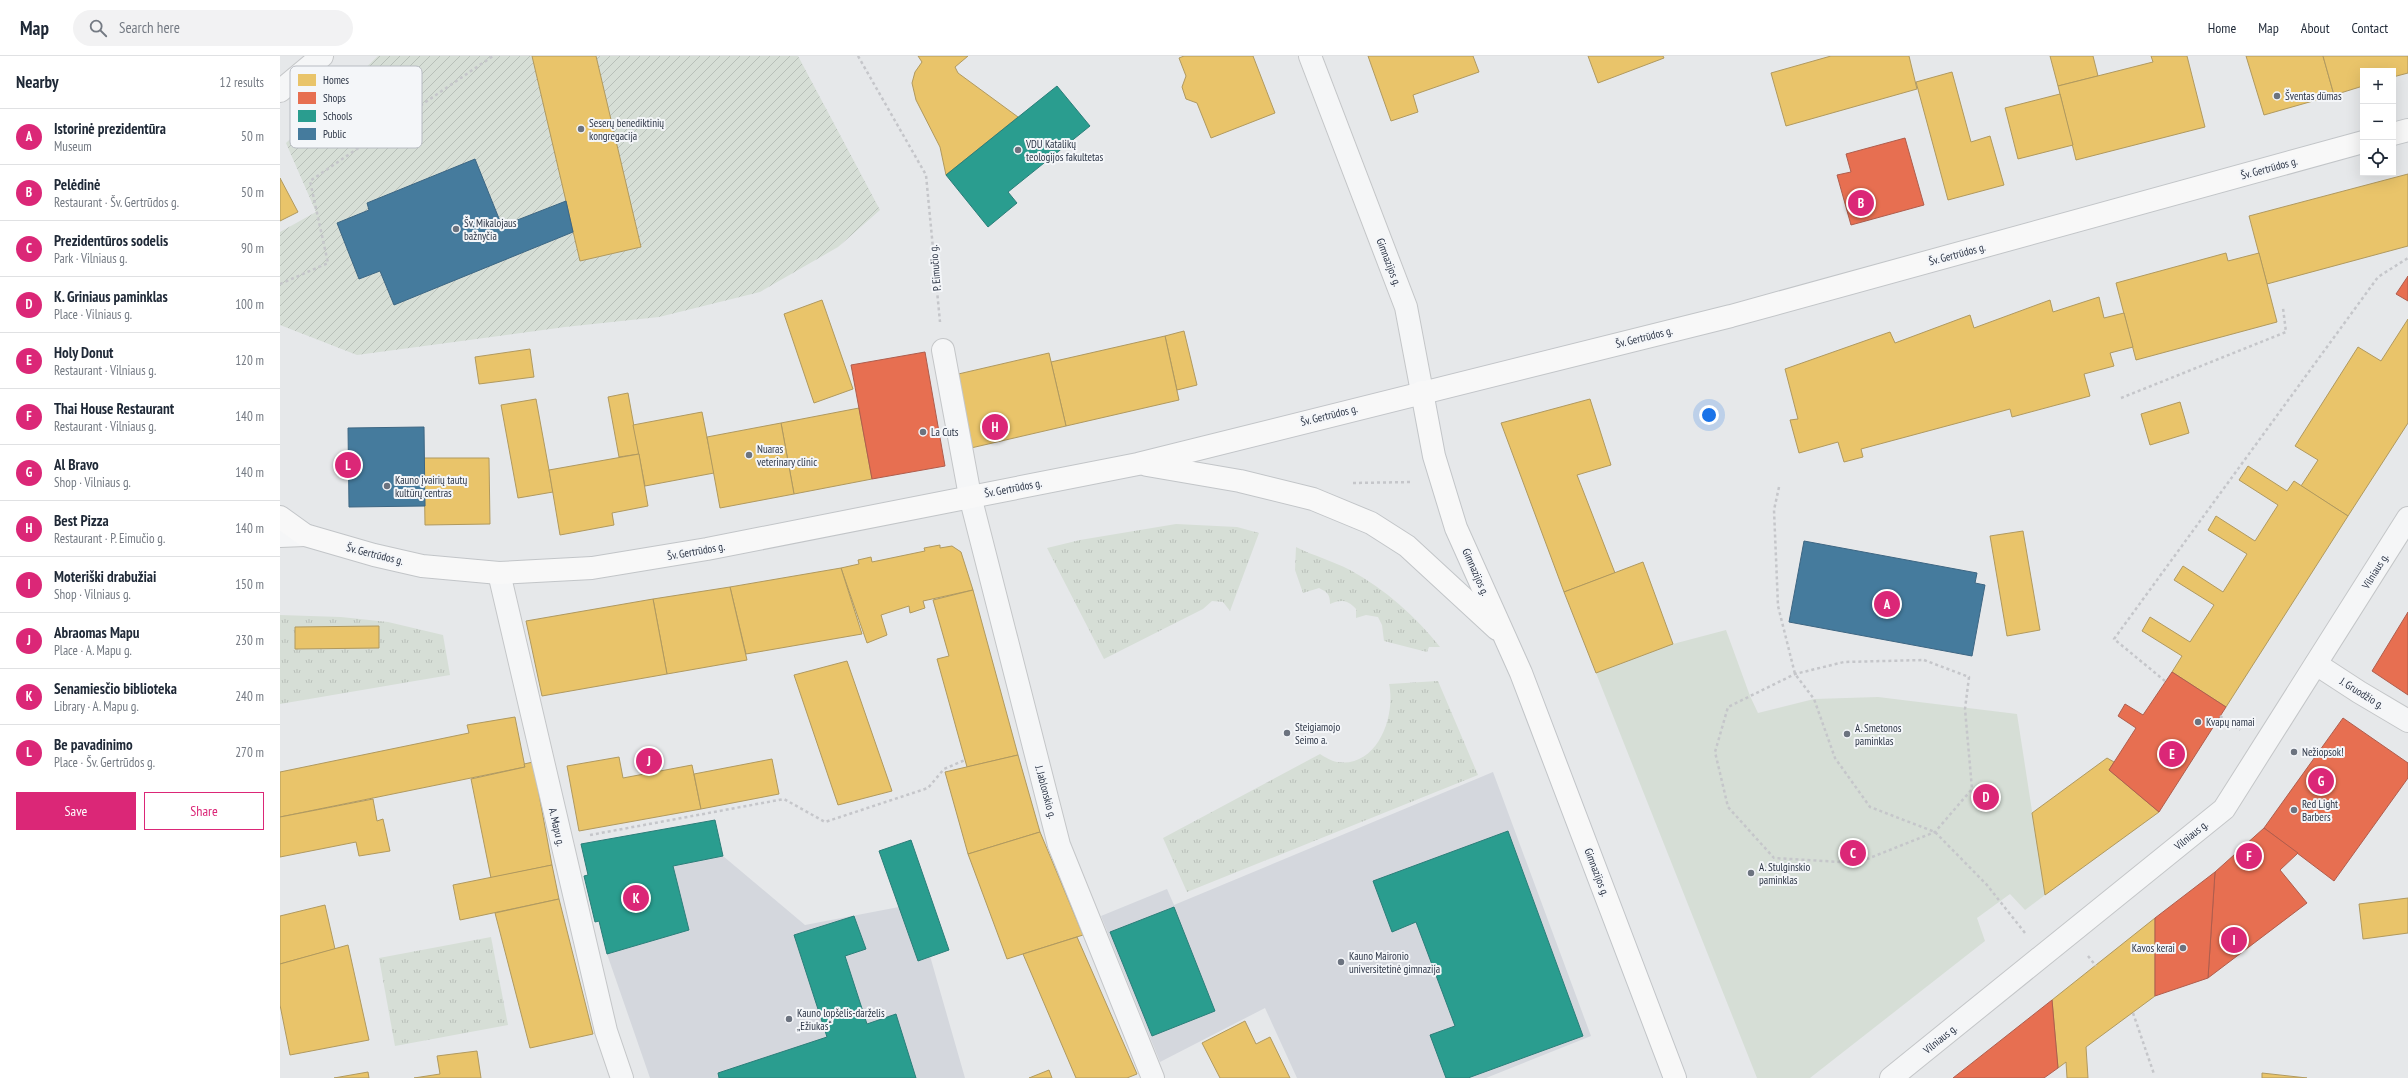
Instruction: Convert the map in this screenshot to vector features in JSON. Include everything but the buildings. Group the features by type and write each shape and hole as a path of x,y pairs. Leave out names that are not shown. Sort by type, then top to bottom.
{"main road":[{"path":"2396,133 2408,130"},
{"name":"Šv. Gertrūdos g.","path":"305,535 374,555 422,566 499,573 552,571 615,564 707,549 1138,464 1731,316 2360,143"},
{"name":"Gimnazijos g.","path":"1422,392 1440,481 1456,528 1503,633 1537,715 1675,1078"},
{"path":"1138,464 1240,481 1313,499 1371,523 1407,546 1503,633"},
{"path":"280,517 305,535"}],"street":[{"path":"310,66 322,56"},
{"name":"Gimnazijos g.","path":"1310,56 1406,307 1422,392"},
{"path":"280,91 290,83"},
{"path":"942,350 970,496"},
{"name":"J. Jablonskio g.","path":"970,496 1059,845 1153,1078"},
{"name":"Vilniaus g.","path":"1892,1078 2224,809 2408,518"},
{"name":"Šv. Gertrūdos g.","path":"280,536 305,535"},
{"name":"A. Mapu g.","path":"499,573 560,841 606,1031 622,1078"},
{"name":"J. Gruodžio g.","path":"2316,664 2408,721"}],"path":[{"path":"422,104 493,56"},
{"name":"P. Eimučio g.","path":"858,56 926,175 942,350"},
{"path":"280,284 328,263 310,181 358,148"},
{"path":"2165,681 2114,639 2378,277 2408,258"},
{"path":"2121,398 2286,332 2283,308"},
{"path":"1333,508 1344,484 1440,481"},
{"path":"1779,487 1774,510 1778,606 1795,674 1814,699 1835,758 1870,807 1935,832 1987,885 2043,955"},
{"path":"1924,660 1970,677 1965,709 1972,789 1935,832 1858,863 1774,858 1728,807 1716,752 1728,707 1795,674 1844,662 1924,660"},
{"path":"560,841 784,800 825,822 928,788 944,769 965,760"},
{"path":"2133,1013 2154,1074"}],"shaded area":[{"name":"Kauno Maironio universitetinė gimnazija","path":"1493,772 1591,1036 1486,1078 1297,1078 1265,1008 1160,1062 1101,916 1167,889 1174,905"},
{"name":"Kauno lopšelis-darželis „Ežiukas“","path":"723,856 805,925 899,907 918,961 930,956 965,1078 650,1078 607,954 689,930 673,866"}],"green space":[{"path":"378,56 798,56 880,210 838,247 760,292 659,317 565,327 357,355 280,325 280,232 316,212 286,143 290,139 290,148 422,148 422,66 367,66"},
{"path":"1176,524 1237,527 1259,533 1230,611 1223,602 1212,601 1203,609 1104,659 1047,548 1080,540"},
{"path":"1296,547 1344,567 1363,577 1410,614 1440,647 1429,647 1427,652 1384,641 1382,625 1378,617 1366,615 1356,618 1356,609 1353,606 1344,601 1338,601 1330,604 1328,594 1319,588 1303,593 1295,570"},
{"path":"280,615 341,617 388,622 443,635 450,675 280,704"},
{"path":"1726,630 1750,696 1758,713 1814,699 1878,697 2017,714 2045,895 2025,910 2010,894 1977,918 1985,941 1810,1078 1757,1078 1596,673 1673,644"},
{"path":"1438,681 1478,775 1187,892 1163,838 1320,754 1337,762 1351,762 1363,757 1373,748 1381,737 1386,724 1390,710 1389,684"},
{"path":"491,937 508,1025 395,1046 379,958"}],"place":[{"name":"Šventas dūmas","path":"2277,96"},
{"name":"Seserų benediktinių kongregacija","path":"581,129"},
{"name":"VDU Katalikų teologijos fakultetas","path":"1018,150"},
{"name":"Pelėdinė","path":"1861,203"},
{"name":"Šv. Mikalojaus bažnyčia","path":"456,229"},
{"name":"Best Pizza","path":"995,427"},
{"name":"La Cuts","path":"923,432"},
{"name":"Nuaras veterinary clinic","path":"749,455"},
{"name":"Be pavadinimo","path":"348,465"},
{"name":"Kauno įvairių tautų kultūrų centras","path":"387,486"},
{"name":"Istorinė prezidentūra","path":"1887,604"},
{"name":"Kvapų namai","path":"2198,722"},
{"name":"Steigiamojo Seimo a.","path":"1287,733"},
{"name":"A. Smetonos paminklas","path":"1847,734"},
{"name":"Nežiopsok!","path":"2294,752"},
{"name":"Holy Donut","path":"2172,754"},
{"name":"Abraomas Mapu","path":"649,761"},
{"name":"Al Bravo","path":"2321,781"},
{"name":"K. Griniaus paminklas","path":"1986,797"},
{"name":"Red Light Barbers","path":"2294,810"},
{"name":"Prezidentūros sodelis","path":"1853,853"},
{"name":"Thai House Restaurant","path":"2249,856"},
{"name":"A. Stulginskio paminklas","path":"1751,873"},
{"name":"Senamiesčio biblioteka","path":"636,898"},
{"name":"Moteriški drabužiai","path":"2234,940"},
{"name":"Kavos kerai","path":"2183,948"},
{"name":"Kauno Maironio universitetinė gimnazija","path":"1341,962"},
{"name":"Kauno lopšelis-darželis „Ežiukas“","path":"789,1019"}]}
